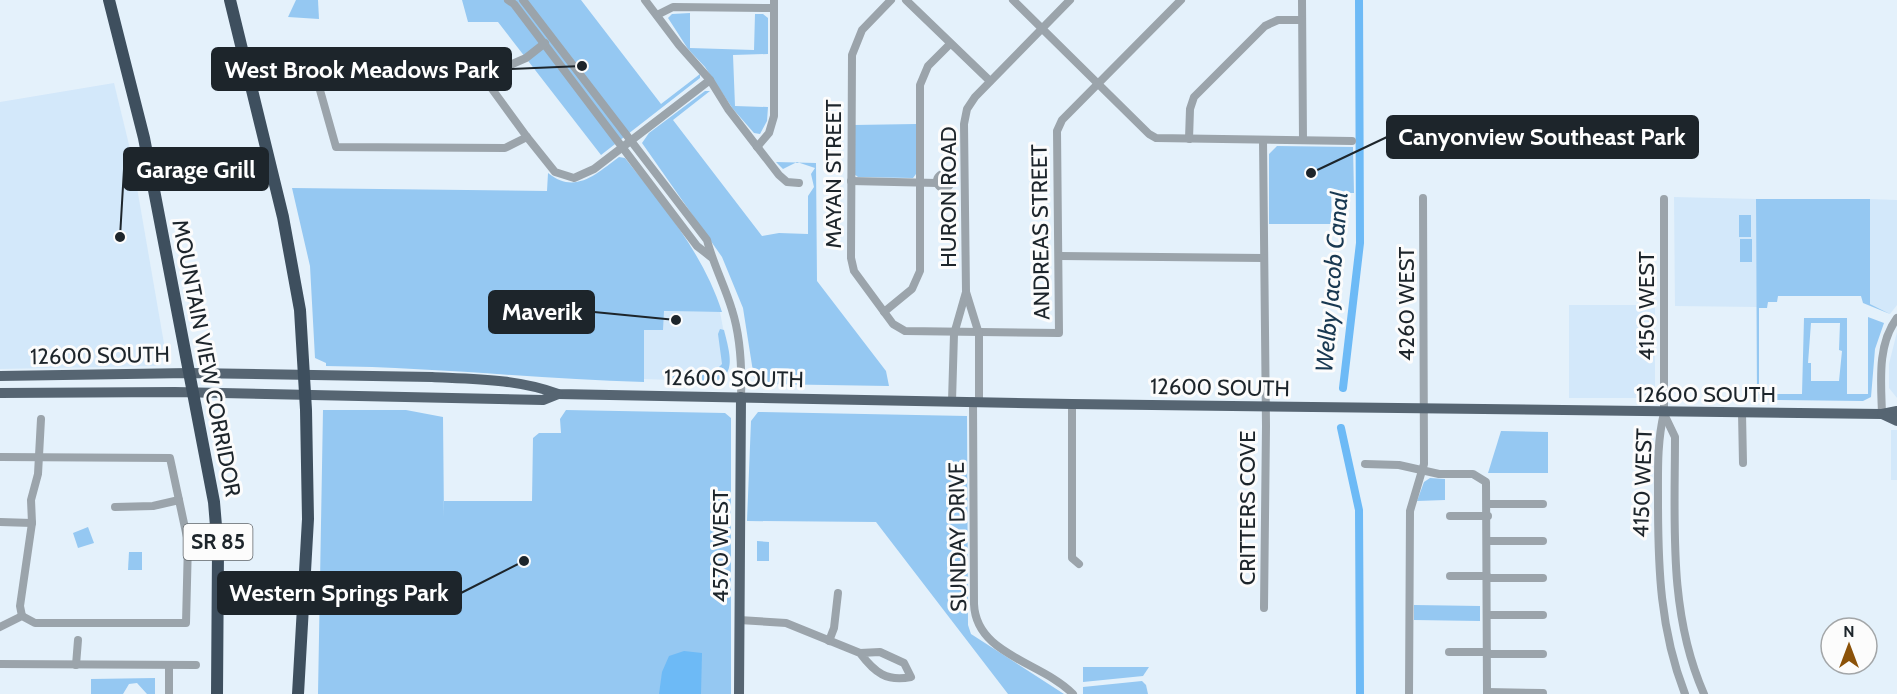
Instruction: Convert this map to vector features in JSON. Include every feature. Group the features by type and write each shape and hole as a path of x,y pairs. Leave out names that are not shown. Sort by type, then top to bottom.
{"highway":[{"name":"MOUNTAIN VIEW CORRIDOR","path":"109,0 144,138 218,529 217,694"},
{"path":"230,0 293,266 305,375 308,528 298,694"}],"main road":[{"name":"12600 SOUTH","path":"0,376 189,373 465,378 542,388 558,394 1072,404 1664,413 1882,414 1897,411"},
{"name":"12600 SOUTH","path":"0,393 193,393 543,400 558,394"},
{"name":"4570 WEST","path":"740,694 741,397"},
{"name":"12600 SOUTH","path":"1882,414 1897,421"}],"street":[{"path":"508,0 708,240 711,257 732,310 738,337 741,397"},
{"path":"523,0 627,144"},
{"path":"645,0 710,80 757,147 783,179 799,183"},
{"name":"MAYAN STREET","path":"891,0 862,30 852,55 851,258 854,271 893,324 905,331 954,334 1059,333"},
{"path":"906,0 990,81"},
{"path":"1013,0 1149,134 1156,138 1352,141"},
{"name":"HURON ROAD","path":"952,401 954,334 966,292 964,124 967,109 990,81 1070,0"},
{"name":"ANDREAS STREET","path":"1059,333 1057,131 1062,120 1180,0"},
{"path":"1302,0 1303,140"},
{"path":"657,15 668,8 679,6 774,4 774,116 769,133 757,147"},
{"path":"1189,139 1190,109 1194,97 1265,26 1278,20 1302,20"},
{"path":"527,137 505,148 336,147 316,76 317,66 327,64 510,65 520,62 544,43"},
{"path":"884,312 912,289 918,280 920,85 928,66 950,44"},
{"path":"488,65 492,89 555,172 565,177 583,176 710,80"},
{"name":"CRITTERS COVE","path":"1263,140 1264,608"},
{"path":"851,181 937,181 945,188 951,181 965,181"},
{"name":"4260 WEST","path":"1409,694 1410,511 1423,471 1423,198"},
{"name":"4150 WEST","path":"1664,199 1664,413 1659,437 1658,576 1669,645 1685,694"},
{"path":"1059,256 1263,258"},
{"name":"HURON ROAD","path":"966,292 979,334 976,402"},
{"path":"1882,414 1882,356 1889,331 1897,318"},
{"name":"SUNDAY DRIVE","path":"976,402 974,604 977,624 989,639 1073,694"},
{"path":"1072,404 1072,558 1079,564"},
{"name":"4150 WEST","path":"1664,413 1675,437 1678,600 1687,645 1704,694"},
{"path":"1742,413 1743,463"},
{"path":"0,457 39,456 99,460 170,458 188,542 186,623 34,623 22,616 20,606 32,523 32,500 39,456 41,419"},
{"path":"1365,464 1399,465 1423,471 1480,476 1487,485 1487,693 1543,693"},
{"path":"115,507 153,506 179,500"},
{"path":"1488,504 1543,504"},
{"path":"1450,516 1488,516"},
{"path":"0,522 32,523"},
{"path":"1488,541 1543,541"},
{"path":"1450,576 1543,578"},
{"path":"829,641 834,628 838,593"},
{"path":"1487,615 1543,615"},
{"path":"0,627 22,616"},
{"path":"739,620 786,623 860,653 880,652 904,663 911,677 896,680 873,670 860,653"},
{"path":"76,664 78,640"},
{"path":"1449,652 1543,654"},
{"path":"0,664 196,665"},
{"path":"168,666 168,694"}],"shaded area":[{"path":"296,0 318,0 319,19 288,17"},
{"path":"462,0 581,0 661,104 700,74 700,78 601,155 498,22 468,22"},
{"path":"690,13 690,48 754,50 755,14 763,14 768,18 768,54 733,55 735,106 768,107 767,121 760,134 754,133 733,109 668,18 672,14"},
{"path":"114,83 131,153 166,355 155,366 0,369 0,102"},
{"path":"705,91 710,91 673,120 762,236 779,233 808,234 808,196 814,187 811,174 815,168 799,163 816,163 817,281 886,371 889,386 764,384 754,378 743,308 722,257 642,143 649,133"},
{"path":"916,124 916,174 913,178 858,177 854,174 854,125"},
{"path":"1277,146 1353,147 1354,193 1331,193 1332,224 1269,224 1269,154"},
{"path":"619,157 625,158 681,231 704,270 722,312 664,311 663,330 644,330 644,382 406,368 326,366 326,363 315,358 310,266 292,188 547,191 548,173 567,182 585,180"},
{"path":"776,162 796,162 783,169"},
{"path":"1674,197 1756,199 1757,307 1675,306"},
{"path":"1756,199 1870,199 1870,304 1890,314 1863,303 1861,296 1778,296 1777,302 1768,302 1767,308 1759,308 1759,394 1765,394 1765,400 1757,400"},
{"path":"1870,199 1897,200 1897,305 1890,314 1870,304"},
{"path":"1739,215 1751,215 1751,237 1739,237"},
{"path":"1740,239 1752,239 1752,262 1740,262"},
{"path":"1569,305 1655,305 1655,389 1652,395 1642,398 1569,398"},
{"path":"644,311 720,312 729,360 727,375 697,381 644,379"},
{"path":"1868,317 1884,323 1875,349 1871,397 1863,401 1773,400 1773,394 1802,394 1804,318 1847,318 1847,394 1868,394","holes":["1811,323 1840,323 1839,350 1842,351 1839,381 1811,381 1811,363 1808,363"]},
{"path":"720,329 724,330 729,351 729,368 726,374 711,382 665,381 666,373 713,373 722,364 718,334"},
{"path":"1897,332 1897,398 1889,388 1889,364"},
{"path":"323,410 406,410 443,417 444,518 444,501 532,501 533,438 539,433 561,433 560,419 566,410 725,413 731,418 731,694 318,694"},
{"path":"758,412 967,416 968,625 971,634 1064,694 1008,694 876,522 747,521 751,421"},
{"path":"1891,430 1897,430 1897,480 1891,480"},
{"path":"1501,431 1548,432 1548,473 1488,473"},
{"path":"1430,478 1445,479 1445,500 1417,501 1424,482"},
{"path":"88,527 94,543 78,548 73,533"},
{"path":"757,541 769,542 769,561 757,561"},
{"path":"129,552 142,552 142,570 128,570"},
{"path":"1414,605 1480,606 1480,621 1414,620"},
{"path":"684,651 702,653 701,694 659,694 662,672 669,656"},
{"path":"1083,667 1149,667 1143,676 1083,682"},
{"path":"155,678 155,694 147,694 137,683 129,684 123,694 91,694 91,679"},
{"path":"1142,681 1146,685 1148,694 1083,694 1083,687"}],"waterway":[{"name":"Welby Jacob Canal","path":"1343,388 1360,243 1359,0"},
{"name":"Welby Jacob Canal","path":"1341,428 1359,510 1360,694"}],"place":[{"name":"West Brook Meadows Park","path":"582,66"},
{"name":"Canyonview Southeast Park","path":"1311,173"},
{"name":"Garage Grill","path":"120,237"},
{"name":"Maverik","path":"676,320"},
{"name":"Western Springs Park","path":"524,561"}]}
